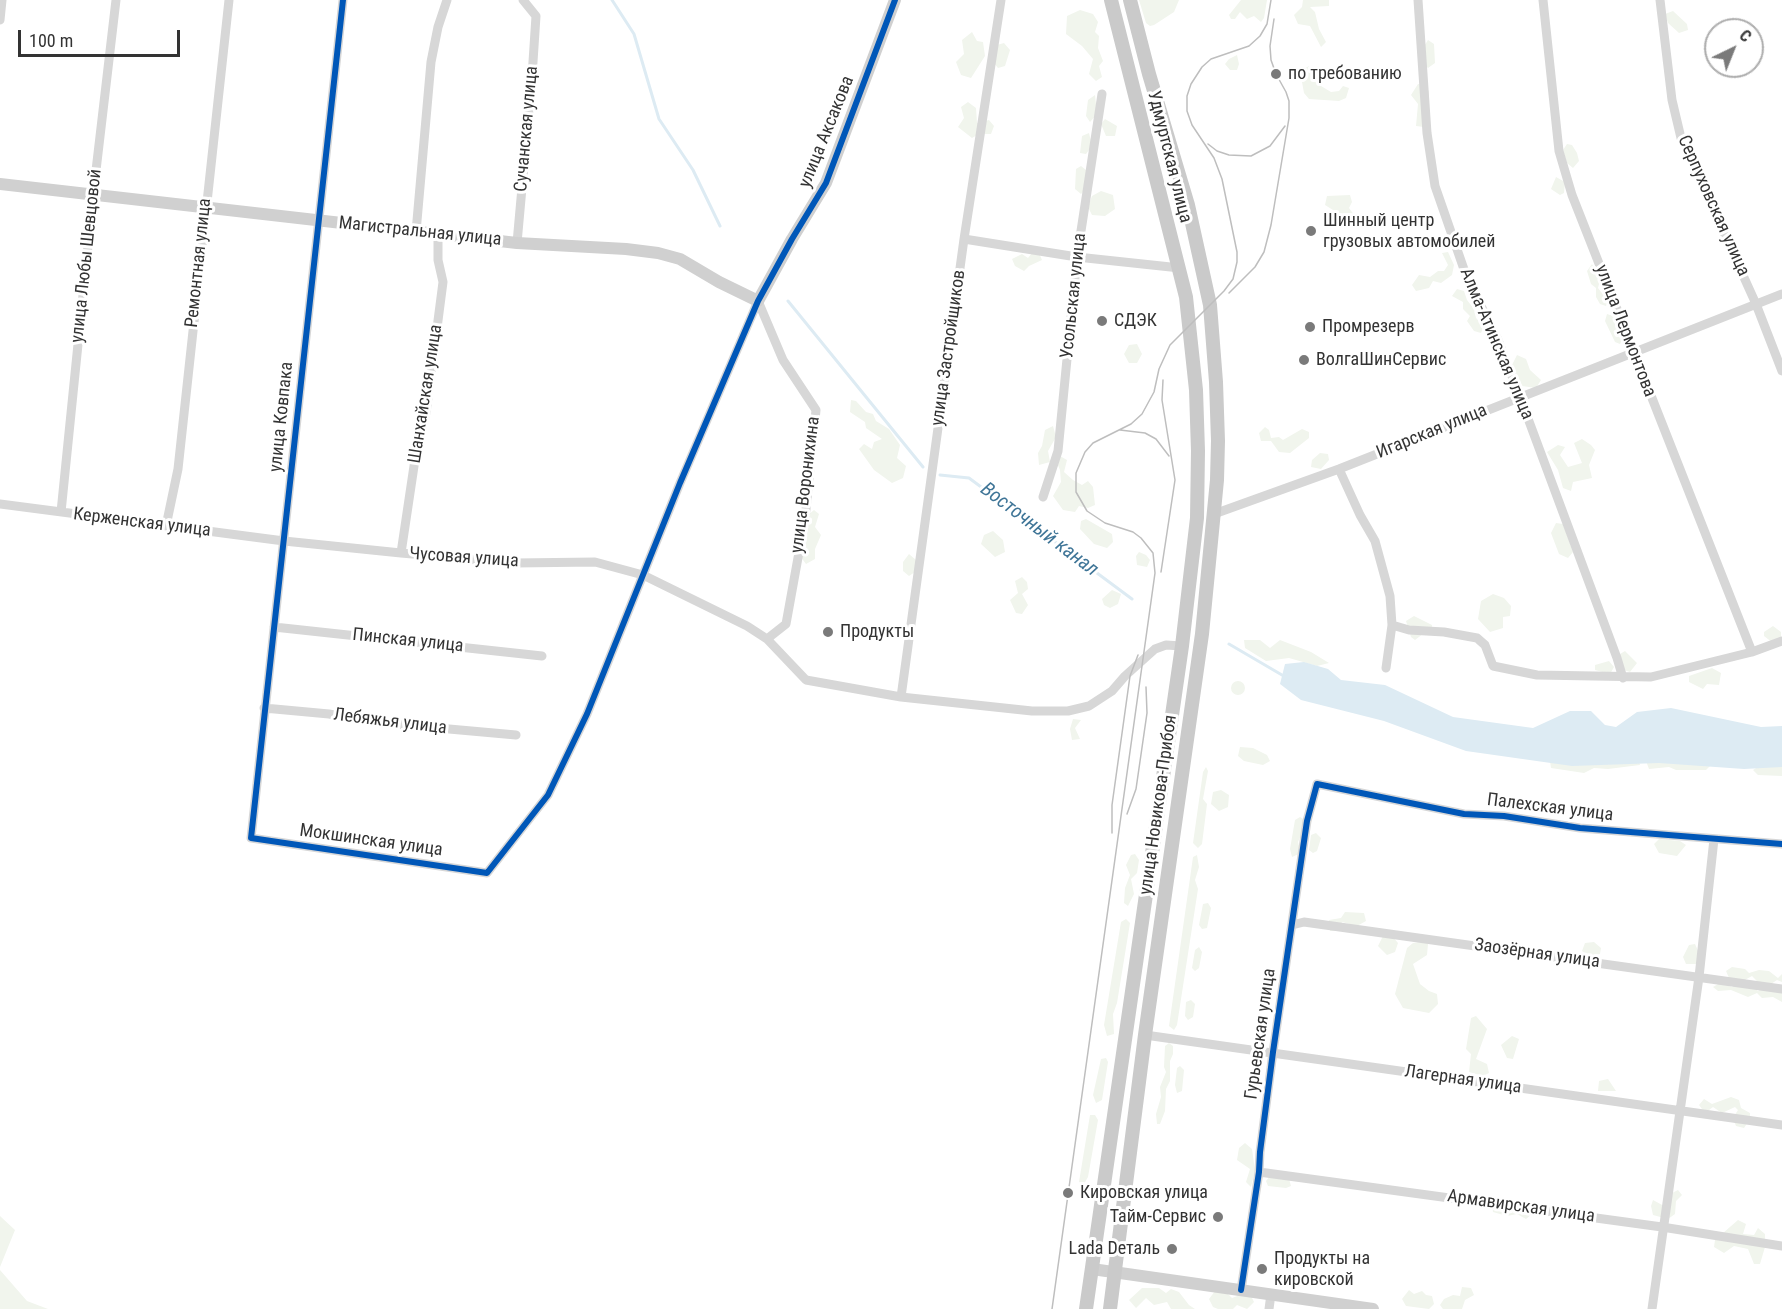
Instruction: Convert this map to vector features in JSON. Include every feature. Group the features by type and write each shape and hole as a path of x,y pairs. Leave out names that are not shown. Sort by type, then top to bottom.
{"main road":[{"name":"Удмуртская улица","path":"1111,0 1180,268 1190,324"},
{"name":"Удмуртская улица","path":"1130,0 1149,74 1188,205 1210,305"},
{"name":"улица Новикова-Прибоя","path":"1110,1309 1144,1035 1202,634 1214,514 1218,441 1210,305"},
{"name":"улица Новикова-Прибоя","path":"1086,1309 1182,646 1197,518 1198,451 1190,324"}],"street":[{"path":"0,20 2,0"},
{"name":"улица Любы Шевцовой","path":"61,512 93,196 116,0"},
{"name":"Ремонтная улица","path":"166,526 178,469 229,0"},
{"name":"улица Ковпака","path":"252,838 264,708 344,0"},
{"path":"416,232 431,62 438,27 447,0"},
{"name":"Сучанская улица","path":"518,243 536,16 523,0"},
{"name":"улица Аксакова","path":"758,301 792,238 826,183 895,0"},
{"name":"улица Застройщиков","path":"901,697 964,239 1001,0"},
{"name":"Алма-Атинская улица","path":"1418,0 1427,132 1435,186 1467,278 1498,340 1520,397 1623,678"},
{"name":"улица Лермонтова","path":"1543,0 1559,151 1572,195 1752,652"},
{"name":"Серпуховская улица","path":"1660,0 1672,100 1681,138 1756,304 1782,371"},
{"name":"Усольская улица","path":"1043,497 1058,451 1077,257 1102,94"},
{"name":"Магистральная улица","path":"0,184 518,243 658,253 680,259 758,301"},
{"name":"Шанхайская улица","path":"401,553 417,446 426,414 443,282 438,260 438,234"},
{"path":"964,239 1077,257 1180,268"},
{"name":"Игарская улица","path":"1214,514 1339,469 1782,294"},
{"path":"643,575 758,301"},
{"name":"улица Воронихина","path":"758,301 783,360 816,410 806,519 786,624 767,639"},
{"path":"1339,469 1375,541 1390,596 1392,625 1386,668"},
{"name":"Керженская улица","path":"0,504 284,541"},
{"name":"Чусовая улица","path":"284,541 515,563 595,562 643,575 747,626 767,639 806,680 901,697 1032,711 1068,711 1089,705 1113,691 1125,676 1155,649 1166,645 1182,646"},
{"name":"Мокшинская улица","path":"252,838 487,873 548,795 587,714 643,575"},
{"path":"1392,625 1409,630 1444,632 1478,638 1485,645 1493,666 1537,675 1651,677 1752,652 1782,640"},
{"name":"Пинская улица","path":"274,627 542,656"},
{"name":"Лебяжья улица","path":"264,708 329,714 371,722 516,735"},
{"name":"Палехская улица","path":"1317,784 1464,814 1504,816 1581,828 1782,844"},
{"name":"Гурьевская улица","path":"1241,1290 1307,821 1317,784"},
{"path":"1652,1309 1699,977 1714,839"},
{"name":"Заозёрная улица","path":"1293,925 1304,922 1782,989"},
{"name":"Лагерная улица","path":"1144,1035 1782,1125"},
{"name":"Армавирская улица","path":"1259,1172 1662,1227 1782,1246"},
{"path":"1092,1269 1373,1309"},
{"path":"1269,1309 1272,1294"}],"shaded area":[{"path":"1139,0 1179,0 1174,12 1150,26 1146,23"},
{"path":"1241,0 1267,0 1264,18 1261,22 1254,16 1247,19 1240,12 1235,19 1231,19 1229,15"},
{"path":"1303,0 1329,0 1329,6 1310,7 1315,12 1319,29 1326,42 1321,47 1310,26 1298,24 1294,15 1302,7"},
{"path":"1080,10 1093,14 1098,22 1095,32 1099,36 1098,48 1103,61 1099,66 1102,77 1096,81 1089,74 1093,59 1082,46 1066,34 1067,16"},
{"path":"1673,11 1687,24 1688,30 1679,33 1668,23 1665,14"},
{"path":"972,32 977,41 983,42 985,56 971,78 961,75 956,62 964,54 962,40"},
{"path":"1428,40 1434,44 1435,63 1428,68 1423,63 1423,48"},
{"path":"1004,43 1010,50 1005,66 998,68 994,63 997,45"},
{"path":"1237,55 1239,64 1237,70 1230,70 1225,64"},
{"path":"1309,66 1316,83 1331,92 1339,91 1343,86 1349,88 1346,98 1339,101 1309,99 1304,93 1300,71"},
{"path":"1418,84 1426,85 1429,92 1424,127 1416,126 1418,104 1411,95"},
{"path":"1095,95 1097,114 1090,122 1086,116 1088,100"},
{"path":"968,102 976,108 977,123 989,120 994,126 991,134 979,134 972,138 958,127 964,118 961,107"},
{"path":"1105,119 1117,126 1115,136 1106,136 1101,124"},
{"path":"1089,133 1092,146 1086,154 1080,153 1082,136"},
{"path":"1567,144 1572,145 1579,161 1573,168 1567,163 1563,150"},
{"path":"1081,166 1086,170 1085,190 1081,194 1075,189 1076,169"},
{"path":"1556,177 1565,182 1564,193 1560,195 1551,189"},
{"path":"1101,191 1113,195 1115,209 1105,216 1092,215 1088,207 1092,196"},
{"path":"1350,195 1352,202 1349,208 1358,220 1355,228 1338,221 1333,210 1325,205 1327,196"},
{"path":"1448,252 1454,265 1452,275 1441,283 1433,281 1429,288 1416,291 1412,285 1419,275 1430,277 1438,271 1444,271 1448,265 1442,253"},
{"path":"1032,253 1039,253 1042,260 1024,271 1015,266 1012,259 1022,254 1028,258"},
{"path":"1592,264 1600,280 1598,288 1608,301 1606,306 1600,304 1596,297 1596,288 1591,284 1587,271"},
{"path":"1457,289 1464,291 1474,309 1476,318 1484,326 1481,333 1474,331 1467,321 1470,316 1463,309 1463,302 1452,296"},
{"path":"1607,314 1613,316 1623,338 1620,344 1615,342 1605,321"},
{"path":"1137,344 1142,354 1137,363 1129,363 1124,354 1129,345"},
{"path":"1517,355 1526,359 1530,370 1541,380 1536,388 1522,386 1512,365"},
{"path":"851,400 856,401 866,412 873,414 876,421 889,429 900,445 897,458 906,466 903,478 892,483 874,470 859,449 864,444 872,449 874,442 882,439 866,428 865,422 850,412"},
{"path":"1053,426 1056,437 1048,451 1050,462 1039,465 1038,453 1045,430"},
{"path":"1265,427 1269,430 1271,438 1279,437 1283,440 1302,429 1309,432 1309,438 1290,453 1279,452 1271,441 1261,441 1259,433"},
{"path":"1582,439 1595,450 1589,465 1592,478 1573,482 1571,491 1563,488 1558,470 1547,452 1558,445 1565,447 1560,455 1568,467 1582,463 1574,443"},
{"path":"1320,453 1328,454 1329,460 1321,469 1311,467 1312,460"},
{"path":"1060,456 1067,460 1064,472 1082,485 1088,481 1093,487 1095,505 1088,508 1079,506 1075,512 1063,510 1053,496 1061,482 1057,463"},
{"path":"814,510 819,514 815,527 821,535 815,549 815,559 806,564 800,556 803,547 795,539 797,531 812,523 808,515"},
{"path":"1086,519 1112,534 1113,542 1107,548 1094,544 1080,529 1081,521"},
{"path":"1556,523 1563,524 1573,552 1568,558 1559,554 1551,533"},
{"path":"993,531 1003,540 1005,552 995,557 981,544 984,535"},
{"path":"1139,552 1150,560 1147,567 1137,565 1136,556"},
{"path":"909,554 916,560 915,572 909,576 903,571 903,562"},
{"path":"1022,577 1027,582 1028,589 1022,594 1028,605 1022,614 1016,613 1010,600 1018,593 1015,581"},
{"path":"1112,590 1121,594 1118,604 1110,608 1104,605 1102,599"},
{"path":"1493,594 1504,598 1511,606 1510,616 1503,617 1503,628 1490,632 1478,619 1481,601"},
{"path":"1414,616 1432,625 1415,640 1411,637 1406,621"},
{"path":"1773,626 1781,632 1781,637 1773,643 1764,636 1764,632"},
{"path":"1244,640 1260,640 1270,648 1280,640 1311,652 1329,663 1317,666 1289,658 1266,661 1245,648"},
{"path":"1625,651 1637,663 1630,672 1621,669 1620,654"},
{"path":"1609,661 1614,667 1610,674 1595,670 1595,665"},
{"path":"1304,662 1328,669 1341,680 1385,685 1453,717 1533,728 1570,711 1591,711 1605,725 1616,727 1637,712 1671,708 1761,727 1782,726 1782,767 1744,769 1659,763 1572,766 1466,751 1384,721 1301,700 1280,684 1285,664"},
{"path":"1712,668 1721,673 1719,685 1707,684 1703,689 1689,682 1689,676"},
{"path":"1235,681 1241,681 1245,688 1241,695 1235,695 1231,691 1231,685"},
{"path":"1073,719 1081,720 1075,728 1080,739 1072,740 1070,729"},
{"path":"1240,747 1253,748 1267,755 1270,761 1263,765 1244,761 1238,756"},
{"path":"1638,758 1640,765 1608,769 1594,768 1584,773 1551,768 1550,761"},
{"path":"1646,761 1714,762 1706,770 1676,770 1669,767 1649,769"},
{"path":"1782,764 1782,776 1758,775 1753,770 1761,765"},
{"path":"1206,767 1208,771 1203,799 1207,804 1202,844 1198,848 1193,843 1203,772"},
{"path":"1221,790 1229,795 1228,807 1219,811 1211,804 1213,792"},
{"path":"1300,817 1305,820 1298,842 1301,853 1292,857 1290,849 1295,820"},
{"path":"1316,833 1321,838 1317,851 1313,853 1309,850 1311,835"},
{"path":"1659,839 1680,841 1686,845 1677,856 1659,853 1654,844"},
{"path":"1135,854 1139,860 1137,873 1131,879 1134,894 1128,906 1124,903 1125,888 1130,875 1126,865 1131,855"},
{"path":"1197,855 1199,867 1195,880 1198,889 1177,1025 1174,1030 1169,1026 1193,857"},
{"path":"1208,903 1211,908 1207,928 1202,929 1199,925 1203,904"},
{"path":"1345,912 1364,913 1366,921 1357,926 1342,922 1339,931 1330,931 1329,920 1341,918"},
{"path":"1126,919 1130,923 1117,1003 1113,1014 1114,1034 1107,1036 1104,1025 1121,922"},
{"path":"1383,936 1392,936 1398,943 1395,952 1387,955 1378,946"},
{"path":"1594,942 1601,948 1600,954 1590,957 1582,951 1585,943"},
{"path":"1413,943 1428,944 1427,955 1413,964 1420,984 1437,994 1438,1004 1429,1013 1403,1008 1395,994 1407,948"},
{"path":"1695,944 1700,955 1696,964 1686,964 1683,957 1689,945"},
{"path":"1199,947 1202,952 1199,968 1195,971 1192,968 1195,950"},
{"path":"1732,967 1745,969 1749,973 1759,970 1769,971 1778,978 1782,974 1782,982 1777,980 1771,984 1758,982 1752,976 1743,981 1729,978 1726,971"},
{"path":"1720,983 1732,987 1737,984 1751,986 1758,991 1766,986 1782,988 1782,1002 1773,997 1762,998 1757,993 1748,997 1731,990 1718,991 1713,987"},
{"path":"1191,1000 1195,1004 1193,1017 1188,1020 1185,1016 1186,1002"},
{"path":"1476,1016 1487,1029 1476,1059 1487,1064 1489,1073 1483,1076 1469,1072 1471,1054 1466,1049 1471,1018"},
{"path":"1512,1036 1519,1039 1513,1059 1507,1058 1501,1045"},
{"path":"1169,1043 1173,1046 1170,1081 1166,1089 1165,1111 1160,1124 1157,1124 1156,1114 1161,1097 1160,1087 1166,1072 1164,1067 1165,1046"},
{"path":"1106,1058 1108,1062 1102,1100 1096,1103 1093,1095 1101,1059"},
{"path":"1180,1066 1184,1070 1182,1091 1177,1093 1175,1085 1177,1068"},
{"path":"1608,1079 1616,1091 1598,1091 1599,1081"},
{"path":"1731,1097 1739,1100 1741,1108 1750,1113 1750,1119 1744,1128 1736,1126 1733,1118 1738,1110 1735,1107 1722,1113 1713,1107 1705,1113 1699,1105 1704,1099 1712,1104"},
{"path":"1090,1115 1095,1115 1098,1120 1088,1177 1084,1184 1079,1182"},
{"path":"1245,1143 1252,1149 1255,1171 1251,1187 1246,1182 1250,1169 1237,1160 1239,1148"},
{"path":"1270,1176 1289,1179 1291,1186 1286,1188 1268,1186 1266,1181"},
{"path":"1678,1190 1682,1195 1676,1201 1675,1214 1668,1219 1653,1215 1651,1206 1653,1200 1664,1206 1670,1194"},
{"path":"1492,1207 1529,1207 1532,1214 1526,1219 1517,1214 1507,1216 1493,1212"},
{"path":"0,1216 15,1230 0,1267"},
{"path":"1738,1220 1746,1224 1743,1234 1754,1235 1758,1228 1765,1234 1765,1247 1760,1264 1754,1264 1748,1249 1734,1246 1724,1253 1714,1247 1715,1240"},
{"path":"0,1270 27,1301 48,1309 0,1309"},
{"path":"1462,1287 1471,1288 1474,1295 1465,1300 1462,1309 1443,1309 1440,1305 1444,1299 1453,1295 1460,1296"},
{"path":"1142,1288 1159,1288 1166,1293 1171,1289 1179,1292 1195,1309 1171,1309 1167,1302 1154,1305 1146,1298 1136,1308 1129,1300"},
{"path":"1409,1290 1414,1294 1422,1291 1432,1296 1434,1304 1429,1309 1406,1306 1402,1299"},
{"path":"1215,1291 1225,1291 1232,1298 1240,1295 1251,1296 1254,1302 1247,1309 1237,1305 1233,1309 1218,1309 1213,1307 1209,1299"}],"waterway":[{"name":"Восточный канал","path":"612,0 634,34 659,119 693,170 720,226"},
{"name":"Восточный канал","path":"788,301 923,467"},
{"name":"Восточный канал","path":"940,475 969,478 1132,599"},
{"name":"Восточный канал","path":"1229,644 1282,675"}],"tram line":[{"path":"1052,1309 1155,573 1153,553 1141,538 1133,532 1105,523 1087,511 1076,492 1076,473 1085,452 1093,443 1131,424 1142,414 1154,392 1159,369 1170,345 1233,279 1237,252 1222,179 1214,158 1192,125 1187,111 1187,96 1191,84 1202,67 1211,59 1249,46 1260,36 1267,24 1271,0"},
{"path":"1229,293 1255,267 1264,252 1271,225 1289,118 1289,101 1271,60 1270,46 1274,19"},
{"path":"1208,144 1217,151 1229,155 1251,156 1270,146 1285,126"},
{"path":"1161,572 1175,480 1162,400 1163,380"},
{"path":"1120,430 1145,433 1156,439 1169,456"},
{"path":"1112,833 1112,805 1130,676 1138,655"},
{"path":"1127,814 1136,789 1147,713 1146,687"}],"cycle path":[{"path":"343,0 251,838 487,873 548,795 587,714 680,483 758,301 826,183 895,0"},
{"path":"1241,1290 1307,821 1317,784 1464,814 1504,816 1580,828 1782,844"}],"place":[{"name":"по требованию","path":"1276,74"},
{"name":"Шинный центр грузовых автомобилей","path":"1311,231"},
{"name":"СДЭК","path":"1102,321"},
{"name":"Промрезерв","path":"1310,327"},
{"name":"ВолгаШинСервис","path":"1304,360"},
{"name":"Продукты","path":"828,632"},
{"name":"Кировская улица","path":"1068,1193"},
{"name":"Тайм-Сервис","path":"1218,1217"},
{"name":"Lada Dеталь","path":"1172,1249"},
{"name":"Продукты на кировской","path":"1262,1269"}]}
